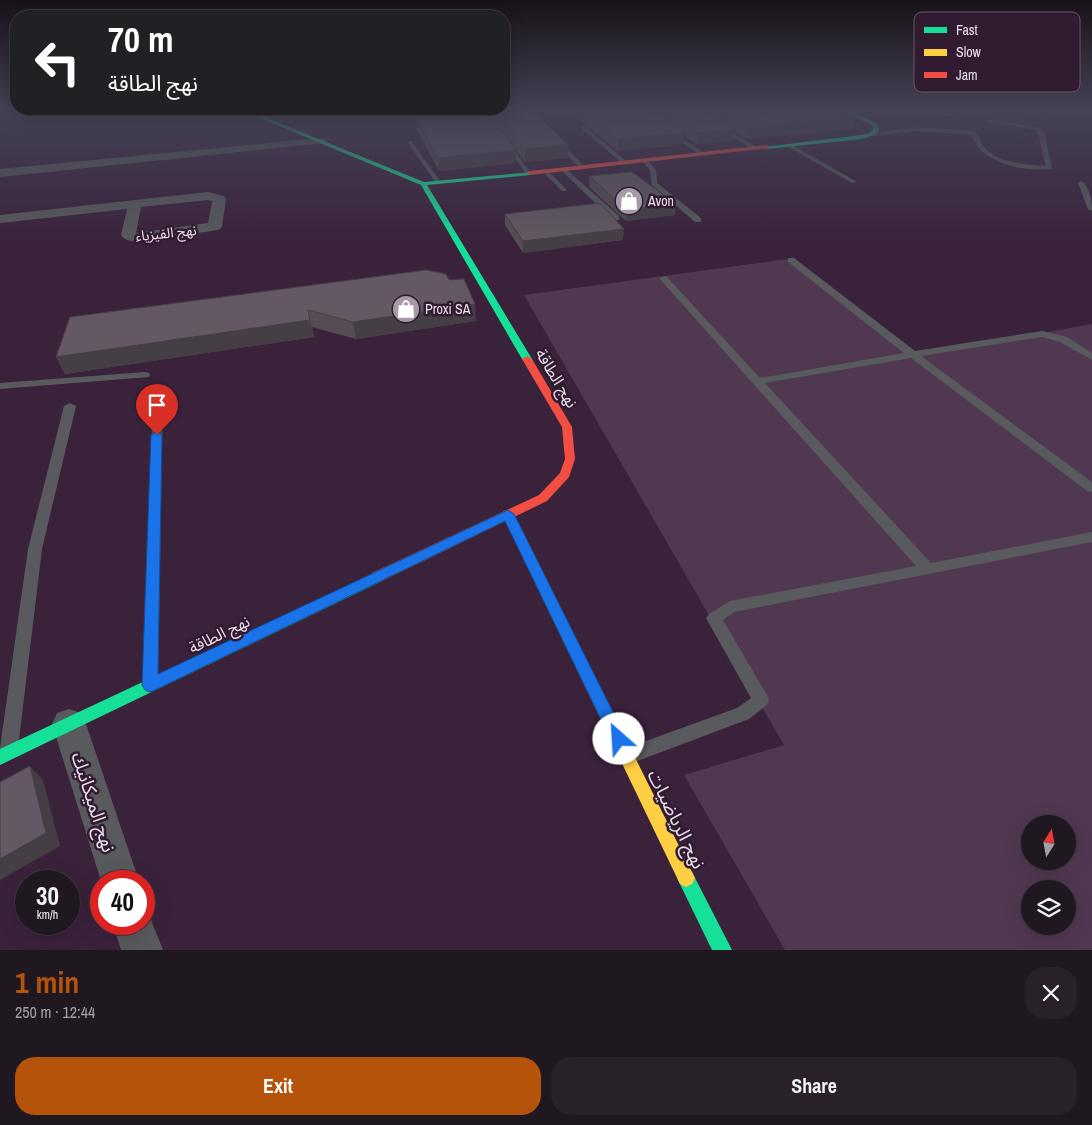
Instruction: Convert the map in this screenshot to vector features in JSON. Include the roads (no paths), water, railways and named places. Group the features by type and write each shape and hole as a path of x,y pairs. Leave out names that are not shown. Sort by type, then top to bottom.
{"street":[{"path":"0,173 177,155"},
{"path":"354,155 423,184 689,155"},
{"name":"نهج الطاقة","path":"4,755 543,498 559,484 568,468 573,450 567,427 423,184"},
{"name":"نهج الفيزياء","path":"0,219 135,204 208,196 219,199 215,226 137,238 128,235 135,204"},
{"name":"نهج الرياضيات","path":"508,514 722,950"},
{"name":"نهج الميكانيك","path":"69,724 116,870"},
{"path":"137,935 142,950"}],"lane":[{"path":"419,155 438,182"},
{"path":"515,155 528,173"},
{"path":"570,155 582,167"},
{"path":"616,155 624,162"},
{"path":"808,155 854,182"},
{"path":"992,155 1010,164 1050,168 1047,155"},
{"path":"644,160 653,170 654,184 698,220"},
{"path":"563,169 616,218"},
{"path":"545,171 564,190"},
{"path":"1081,183 1092,209"},
{"path":"791,260 912,354 1092,488"},
{"path":"664,278 928,569"},
{"path":"758,381 1046,333 1057,335 1092,357"},
{"path":"0,386 44,381 62,383 104,380 145,375"},
{"path":"150,685 158,396"},
{"path":"4,755 36,549 70,406"},
{"path":"627,756 743,714 761,700 714,618 730,607 1092,536"}],"place":[{"name":"Avon","path":"629,201"},
{"name":"Proxi SA","path":"406,309"}]}
